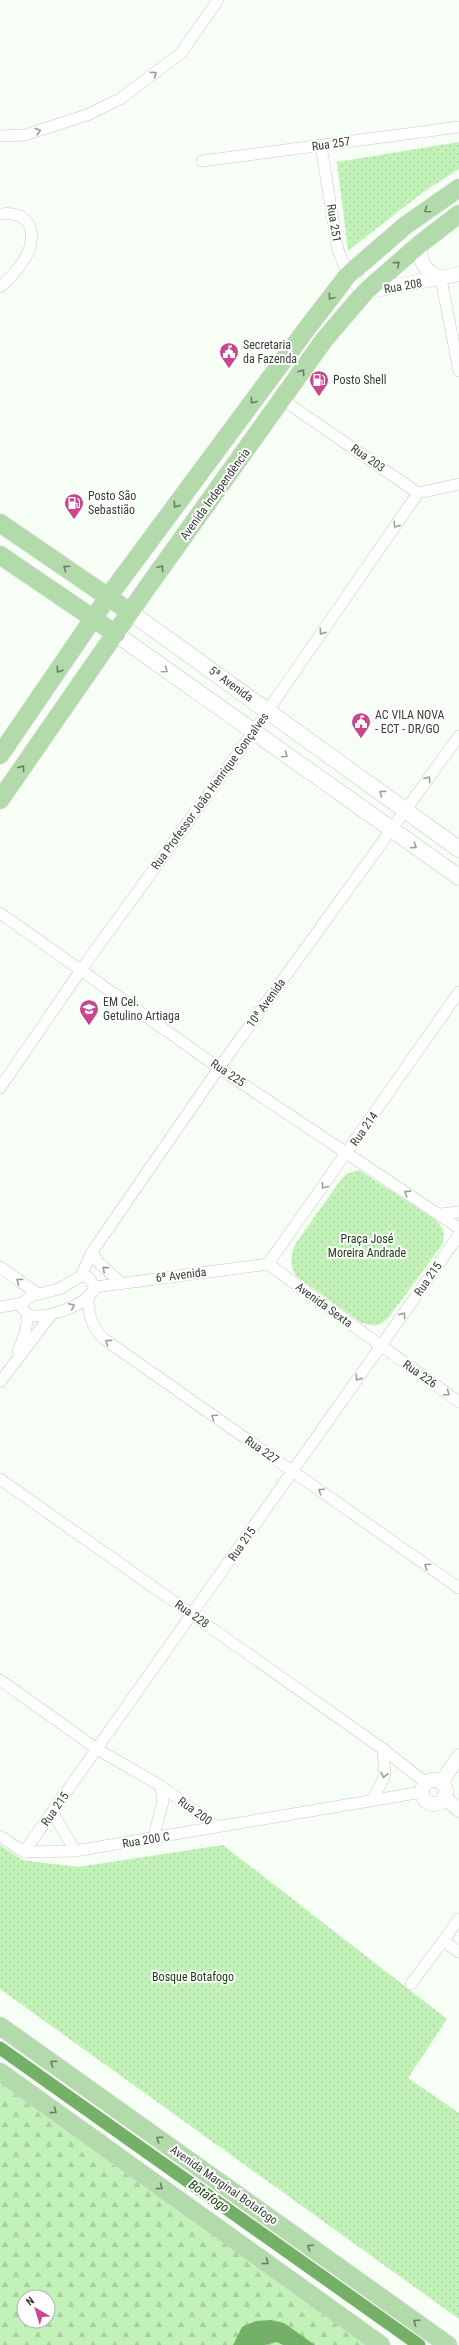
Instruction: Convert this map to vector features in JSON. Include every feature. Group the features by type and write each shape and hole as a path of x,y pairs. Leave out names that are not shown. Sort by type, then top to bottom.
{"main road":[{"name":"Avenida Independência","path":"0,755 108,597 308,327 348,276 406,225 459,188"},
{"name":"Avenida Independência","path":"0,800 130,612 283,400 324,340 364,292 420,244 459,214"},
{"name":"5ª Avenida","path":"0,522 130,612 459,849"},
{"path":"0,555 116,634 459,877"},
{"name":"Avenida Marginal Botafogo","path":"0,2026 448,2345"},
{"path":"0,2072 381,2345"}],"street":[{"path":"0,136 25,135 87,114 120,98 181,53 218,0"},
{"name":"Rua 257","path":"202,161 459,127"},
{"name":"Rua 251","path":"321,146 338,250 348,276 364,292"},
{"path":"0,214 13,212 22,215 28,224 31,234 30,248 21,263 0,287"},
{"name":"Rua 208","path":"420,244 420,258 426,270 441,279"},
{"name":"Rua 208","path":"364,292 441,279 459,274"},
{"path":"441,279 459,371"},
{"name":"Rua 203","path":"283,400 418,493"},
{"path":"418,493 459,484"},
{"name":"Rua Professor João Henrique Gonçalves","path":"0,1088 81,970 268,711 418,493"},
{"name":"10ª Avenida","path":"81,1276 92,1252 219,1068 459,736"},
{"name":"Rua 225","path":"0,913 219,1068 459,1228"},
{"name":"Rua 214","path":"268,1264 347,1154 459,992"},
{"path":"337,1168 363,1164"},
{"path":"440,1214 459,1212"},
{"name":"Rua 215","path":"24,1852 53,1813 459,1235"},
{"path":"92,1252 97,1262 121,1283"},
{"name":"6ª Avenida","path":"95,1287 268,1264"},
{"name":"Avenida Sexta","path":"268,1264 381,1346"},
{"path":"0,1267 38,1294"},
{"path":"0,1307 23,1304 38,1294 59,1289 81,1276 88,1277 95,1287 88,1298 51,1315 28,1315 22,1308 23,1304"},
{"name":"Rua 227","path":"88,1298 89,1316 93,1328 104,1340 459,1588"},
{"path":"12,1364 25,1334 28,1315"},
{"path":"0,1382 12,1364 51,1315"},
{"path":"365,1335 391,1333"},
{"name":"Rua 226","path":"381,1346 459,1402"},
{"name":"Rua 228","path":"0,1479 383,1749 424,1788"},
{"name":"Rua 200","path":"0,1680 97,1749 161,1786 217,1827 373,1800 424,1788"},
{"path":"373,1800 385,1775 383,1749"},
{"path":"441,1783 459,1756"},
{"path":"436,1781 441,1783 445,1792 444,1797 436,1804 426,1802 424,1788 436,1781"},
{"path":"153,1839 163,1802 161,1786"},
{"path":"444,1797 459,1810"},
{"path":"53,1813 75,1851"},
{"name":"Rua 200 C","path":"24,1852 75,1851 217,1827"},
{"path":"0,1836 24,1852"},
{"path":"411,1984 459,1919"},
{"path":"443,1940 459,1952"}],"green space":[{"path":"459,142 459,169 422,193 348,251 337,162"},
{"name":"Praça José Moreira Andrade","path":"359,1170 436,1220 441,1226 444,1234 442,1245 389,1317 382,1323 376,1325 369,1325 360,1322 296,1276 291,1263 292,1252 296,1243 340,1181 346,1174"},
{"name":"Bosque Botafogo","path":"0,1845 22,1860 78,1867 223,1845 447,2019 408,2078 459,2113 459,2319 0,1989"},
{"path":"0,2063 102,2133 383,2345 0,2345"}],"shaded area":[{"path":"271,2320 284,2323 315,2345 283,2345 277,2342 265,2345 233,2345 242,2327 256,2321"}],"waterway":[{"name":"Botafogo","path":"0,2048 419,2345"}],"place":[{"name":"Secretaria da Fazenda","path":"229,369"},
{"name":"Posto Shell","path":"319,397"},
{"name":"Posto São Sebastião","path":"74,520"},
{"name":"AC VILA NOVA - ECT - DR/GO","path":"361,739"},
{"name":"EM Cel. Getulino Artiaga","path":"89,1026"}]}
